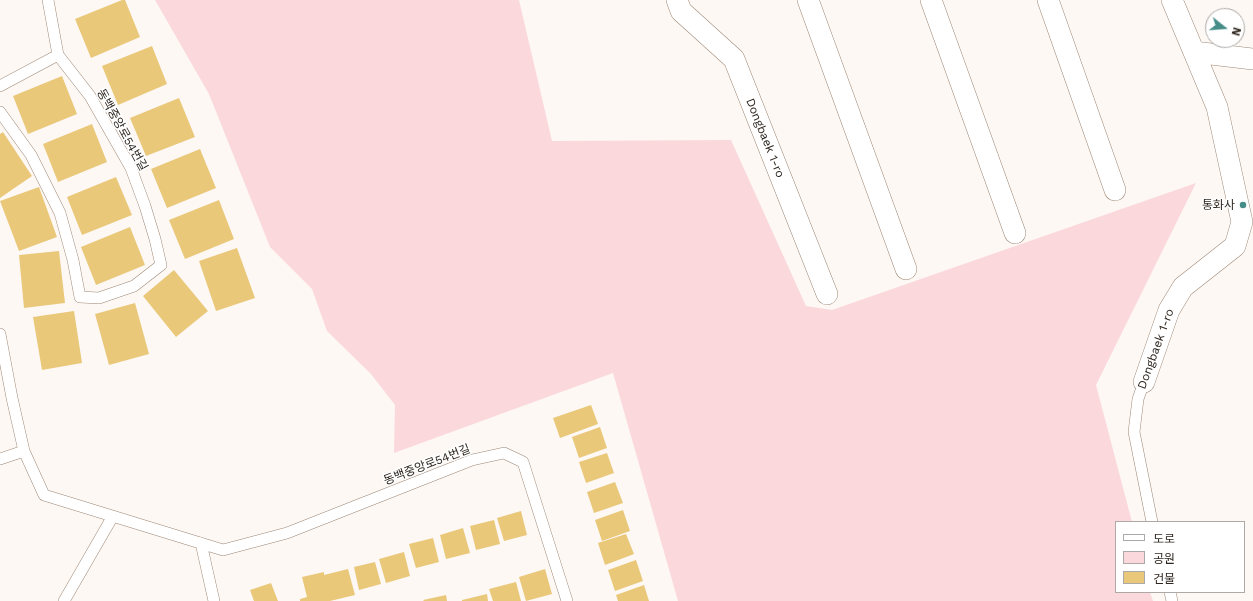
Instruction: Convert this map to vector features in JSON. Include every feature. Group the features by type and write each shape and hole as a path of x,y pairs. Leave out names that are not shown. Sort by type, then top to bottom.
{"street":[{"name":"Dongbaek 1-ro","path":"677,0 681,11 734,59 827,294"},
{"path":"808,0 906,269"},
{"path":"931,0 1015,233"},
{"path":"1048,0 1115,190"},
{"name":"Dongbaek 1-ro","path":"1144,382 1169,310 1179,293 1183,287 1235,246 1242,222 1218,107 1172,0"},
{"path":"1194,52 1253,59"}],"lane":[{"name":"동백중앙로54번길","path":"0,112 31,155 60,213 73,260 80,297 99,298 134,286 161,265 145,206 131,168 90,96 58,55 48,0"},
{"path":"0,86 58,55"},
{"name":"동백중앙로54번길","path":"0,334 24,451 44,495 223,550 287,533 472,460 504,453 523,462 567,601"},
{"name":"Dongbaek 1-ro","path":"1144,382 1138,399 1134,432 1152,521"},
{"path":"0,459 24,451"},
{"path":"64,601 113,516"},
{"path":"201,543 214,601"}],"green space":[{"path":"155,0 519,0 552,141 731,140 806,306 832,310 1196,183 1096,385 1132,521 1115,521 1115,593 1150,593 1153,601 678,601 613,373 394,453 395,405 371,374 327,331 312,289 270,247 209,94"}],"building":[{"path":"125,0 140,37 91,58 75,19"},
{"path":"152,46 167,84 118,105 102,66"},
{"path":"62,76 77,114 28,134 13,96"},
{"path":"179,98 195,137 146,156 130,118"},
{"path":"92,124 107,162 58,182 43,144"},
{"path":"3,132 32,176 0,198 0,134"},
{"path":"200,149 216,188 167,208 151,169"},
{"path":"116,177 132,215 82,235 67,197"},
{"path":"39,187 57,237 19,251 0,201"},
{"path":"219,200 234,239 185,259 169,220"},
{"path":"130,227 145,265 96,285 81,247"},
{"path":"237,248 255,298 216,311 199,261"},
{"path":"59,251 65,303 24,308 19,255"},
{"path":"174,270 208,311 176,337 143,296"},
{"path":"135,303 149,354 109,365 95,314"},
{"path":"74,311 82,363 42,370 33,317"},
{"path":"591,405 598,424 560,438 553,418"},
{"path":"600,427 607,448 579,458 572,437"},
{"path":"607,453 614,473 586,483 579,462"},
{"path":"615,482 623,503 594,513 587,492"},
{"path":"623,510 630,531 602,541 595,520"},
{"path":"521,511 527,535 504,541 497,518"},
{"path":"494,520 500,544 476,550 470,526"},
{"path":"463,528 470,553 446,559 440,535"},
{"path":"626,534 634,554 605,565 598,543"},
{"path":"433,538 439,562 416,568 409,544"},
{"path":"404,552 410,576 386,583 379,559"},
{"path":"636,560 643,581 615,591 608,570"},
{"path":"375,562 381,584 359,590 354,567"},
{"path":"348,569 355,595 330,601 300,601 300,599 307,597 302,577 324,572 324,575"},
{"path":"545,569 552,594 526,601 519,577"},
{"path":"516,582 521,601 493,601 489,589"},
{"path":"271,583 278,601 254,601 250,590"},
{"path":"644,585 649,601 618,601 616,595"},
{"path":"487,594 488,601 462,601 462,600"},
{"path":"446,595 447,601 423,600"}],"place":[{"name":"통화사","path":"1243,205"}]}
